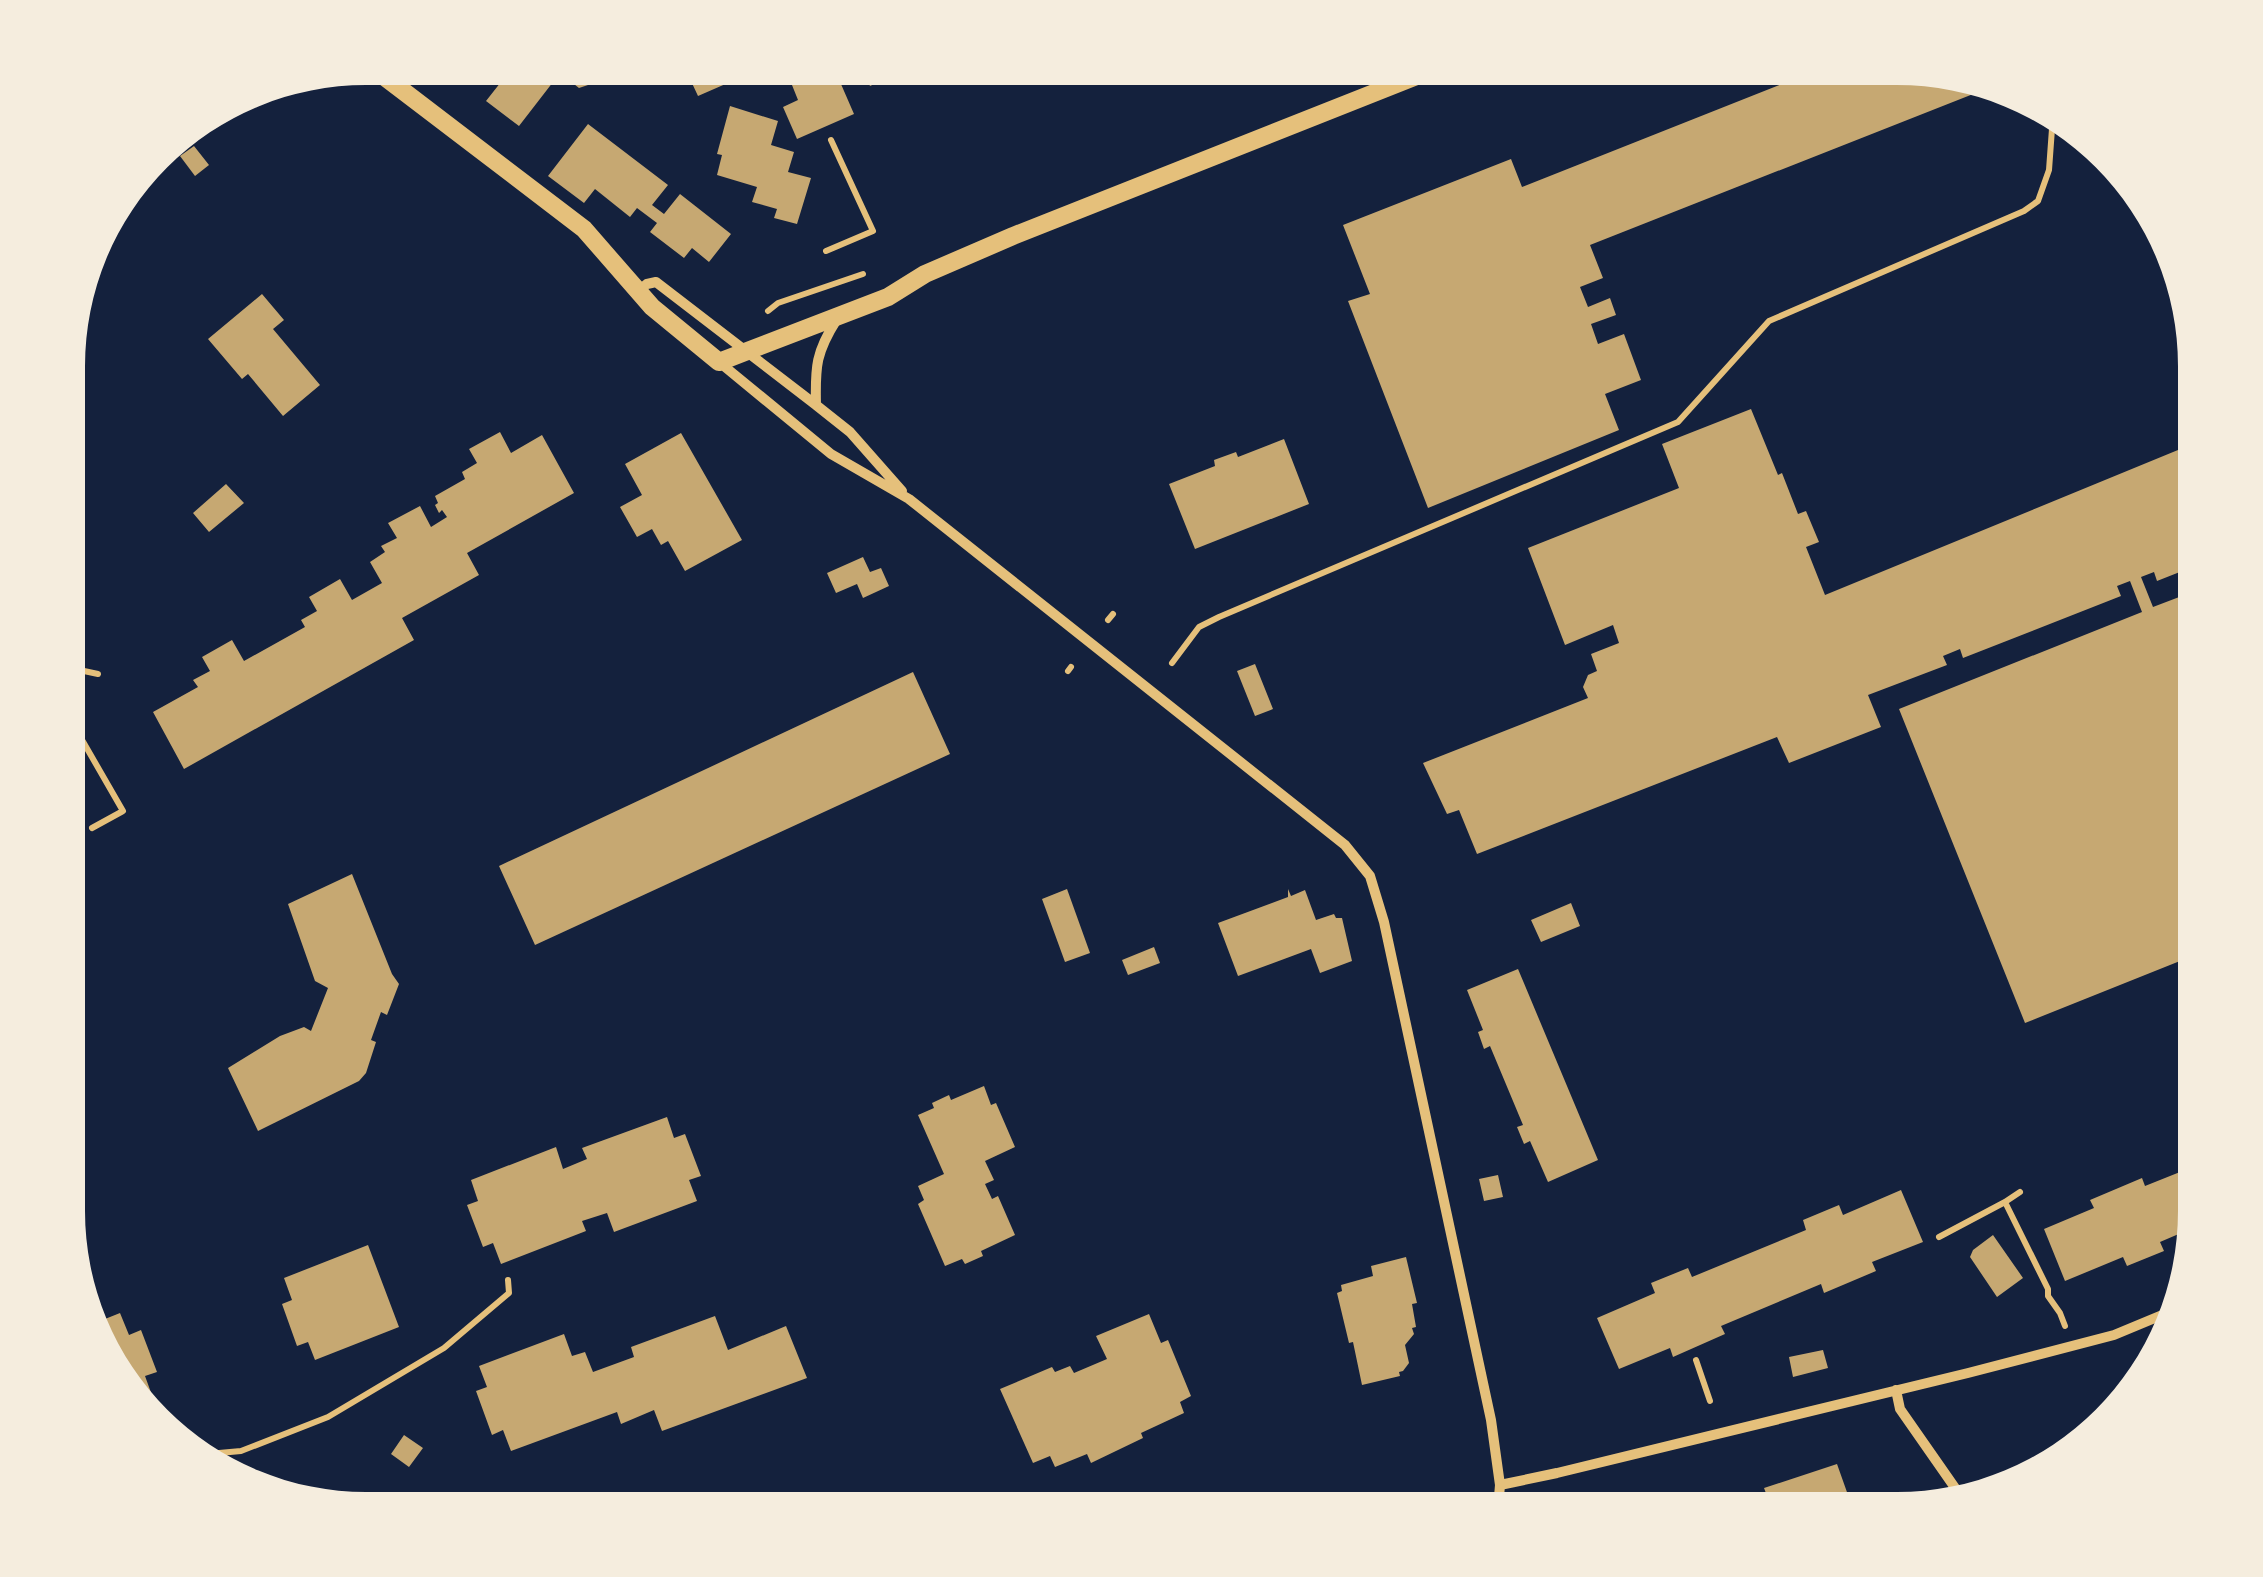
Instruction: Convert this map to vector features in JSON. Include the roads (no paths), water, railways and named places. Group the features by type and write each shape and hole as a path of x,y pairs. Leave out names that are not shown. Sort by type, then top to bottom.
{"street":[{"path":"395,85 584,229 652,307 831,454 910,499 1345,845 1370,876 1384,922 1491,1420 1499,1492"},
{"path":"718,362 888,297 926,274 1013,236 1393,86"},
{"path":"637,292 656,282 850,432 910,499"},
{"path":"816,404 815,375 821,344 839,316"},
{"path":"1500,1485 2114,1335 2156,1317"},
{"path":"1896,1390 1900,1409 1954,1486"}]}
